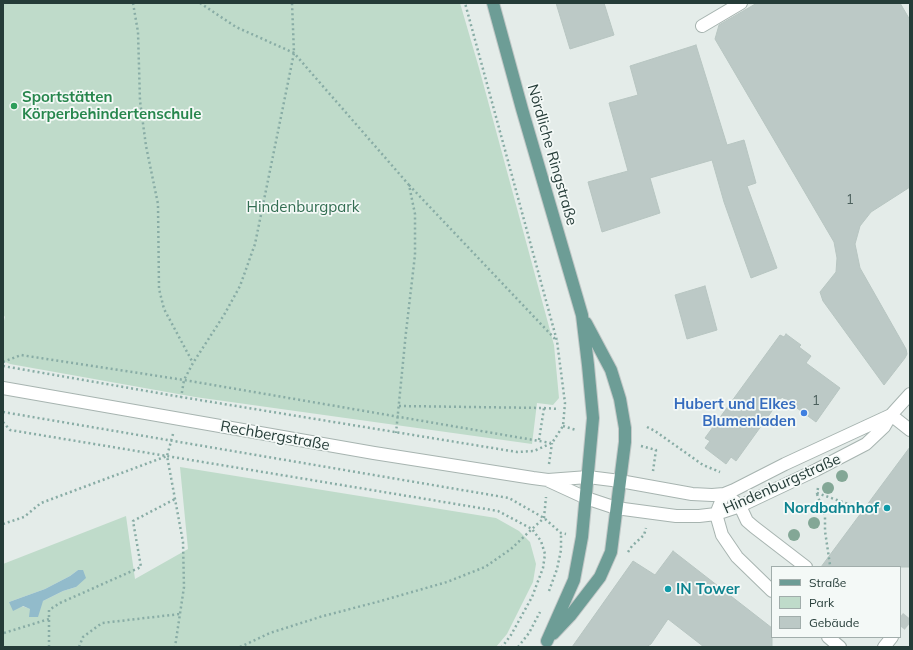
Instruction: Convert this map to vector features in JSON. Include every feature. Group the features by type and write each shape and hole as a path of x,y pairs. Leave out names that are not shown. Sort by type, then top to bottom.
{"main road":[{"name":"Nördliche Ringstraße","path":"493,3 582,315 588,358 593,418 582,537 574,580 545,644"},
{"name":"Nördliche Ringstraße","path":"545,644 570,616 600,577 610,552 625,442 625,428 620,399 611,370 582,315"}],"street":[{"path":"702,26 741,3"},
{"name":"Rechbergstraße","path":"3,388 374,454 548,480 588,477"},
{"name":"Hindenburgstraße","path":"586,498 616,508 648,513 676,516 716,514 740,506 856,450 876,436 910,394"},
{"path":"891,416 910,430"},
{"name":"Hindenburgstraße","path":"588,477 620,481 692,494 724,494 891,416"},
{"name":"Rechbergstraße","path":"548,480 586,498"},
{"path":"771,590 737,557 722,535 716,514 724,494 740,506 747,521 805,566"},
{"path":"829,638 840,647"},
{"path":"884,647 891,638"}],"path":[{"path":"133,3 138,32 140,101 146,146 158,204 159,289 164,309 193,363"},
{"path":"200,3 236,27 294,53 409,185 558,341"},
{"path":"175,647 184,587 182,542 167,456 184,380 240,286 255,244 294,53 292,3"},
{"path":"3,366 516,452 534,451 552,443 563,426 565,403 558,341 465,3"},
{"path":"396,433 415,254 415,214 409,185"},
{"path":"3,362 21,356 184,380 552,443"},
{"path":"400,406 559,409"},
{"path":"539,440 544,408"},
{"path":"3,412 509,498 544,518 561,533 561,550 557,569 548,594"},
{"path":"3,422 10,430 498,511 532,529 541,542 545,554 544,568 532,597 511,635 502,647"},
{"path":"647,427 703,465 720,472"},
{"path":"3,524 24,517 41,503 167,456"},
{"path":"818,482 817,493 825,516 824,531 830,565"},
{"path":"817,493 874,513"},
{"path":"49,647 49,610 60,603 141,567 134,521 175,499"},
{"path":"632,546 644,535 648,513"},
{"path":"240,647 270,633 323,616 446,582 485,567 511,549 544,518"},
{"path":"518,647 529,633 542,607"},
{"path":"79,647 83,637 102,623 180,614"},
{"path":"4,634 50,619"}],"green space":[{"name":"Hindenburgpark","path":"3,3 460,3 554,345 559,398 553,405 537,403 532,444 195,397 10,364 3,361 3,324 5,317 3,314"},
{"path":"180,467 496,518 519,531 530,542 536,564 533,582 507,634 496,647 3,647 3,564 126,516 135,579 188,549","holes":["78,570 76,587 63,591 31,609 9,602 45,589 70,576"]}],"water":[{"path":"78,570 83,570 86,578 76,587 63,591 43,601 38,617 29,617 30,609 23,606 13,611 9,602 45,589 70,576"}],"building":[{"path":"556,3 604,3 614,35 570,49"},
{"path":"757,3 900,3 910,20 910,187 871,212 860,226 855,244 860,268 906,349 907,354 905,358 884,385 823,301 820,292 836,272 837,258 834,242 715,39 719,25"},
{"path":"696,45 727,145 744,140 756,183 747,186 777,268 751,278 724,202 712,160 650,178 660,213 602,232 588,182 628,171 609,103 638,95 630,66"},
{"path":"705,286 717,330 687,339 675,295"},
{"path":"786,334 801,345 799,347 811,356 806,363 840,388 816,422 782,397 736,461 731,457 726,464 705,448 710,441 705,438 780,335 784,337"},
{"name":"Nordbahnhof","path":"910,447 910,567 822,566"},
{"name":"IN Tower","path":"673,551 771,627 772,647 704,647 668,619 651,644 646,647 572,647 633,561 655,575"}],"tunnel":[{"path":"901,625 910,614"}],"place":[{"name":"Sportstätten Körperbehindertenschule","path":"14,106"},
{"name":"Hubert und Elkes Blumenladen","path":"804,413"},
{"name":"Nordbahnhof","path":"887,508"},
{"name":"IN Tower","path":"668,589"}]}
